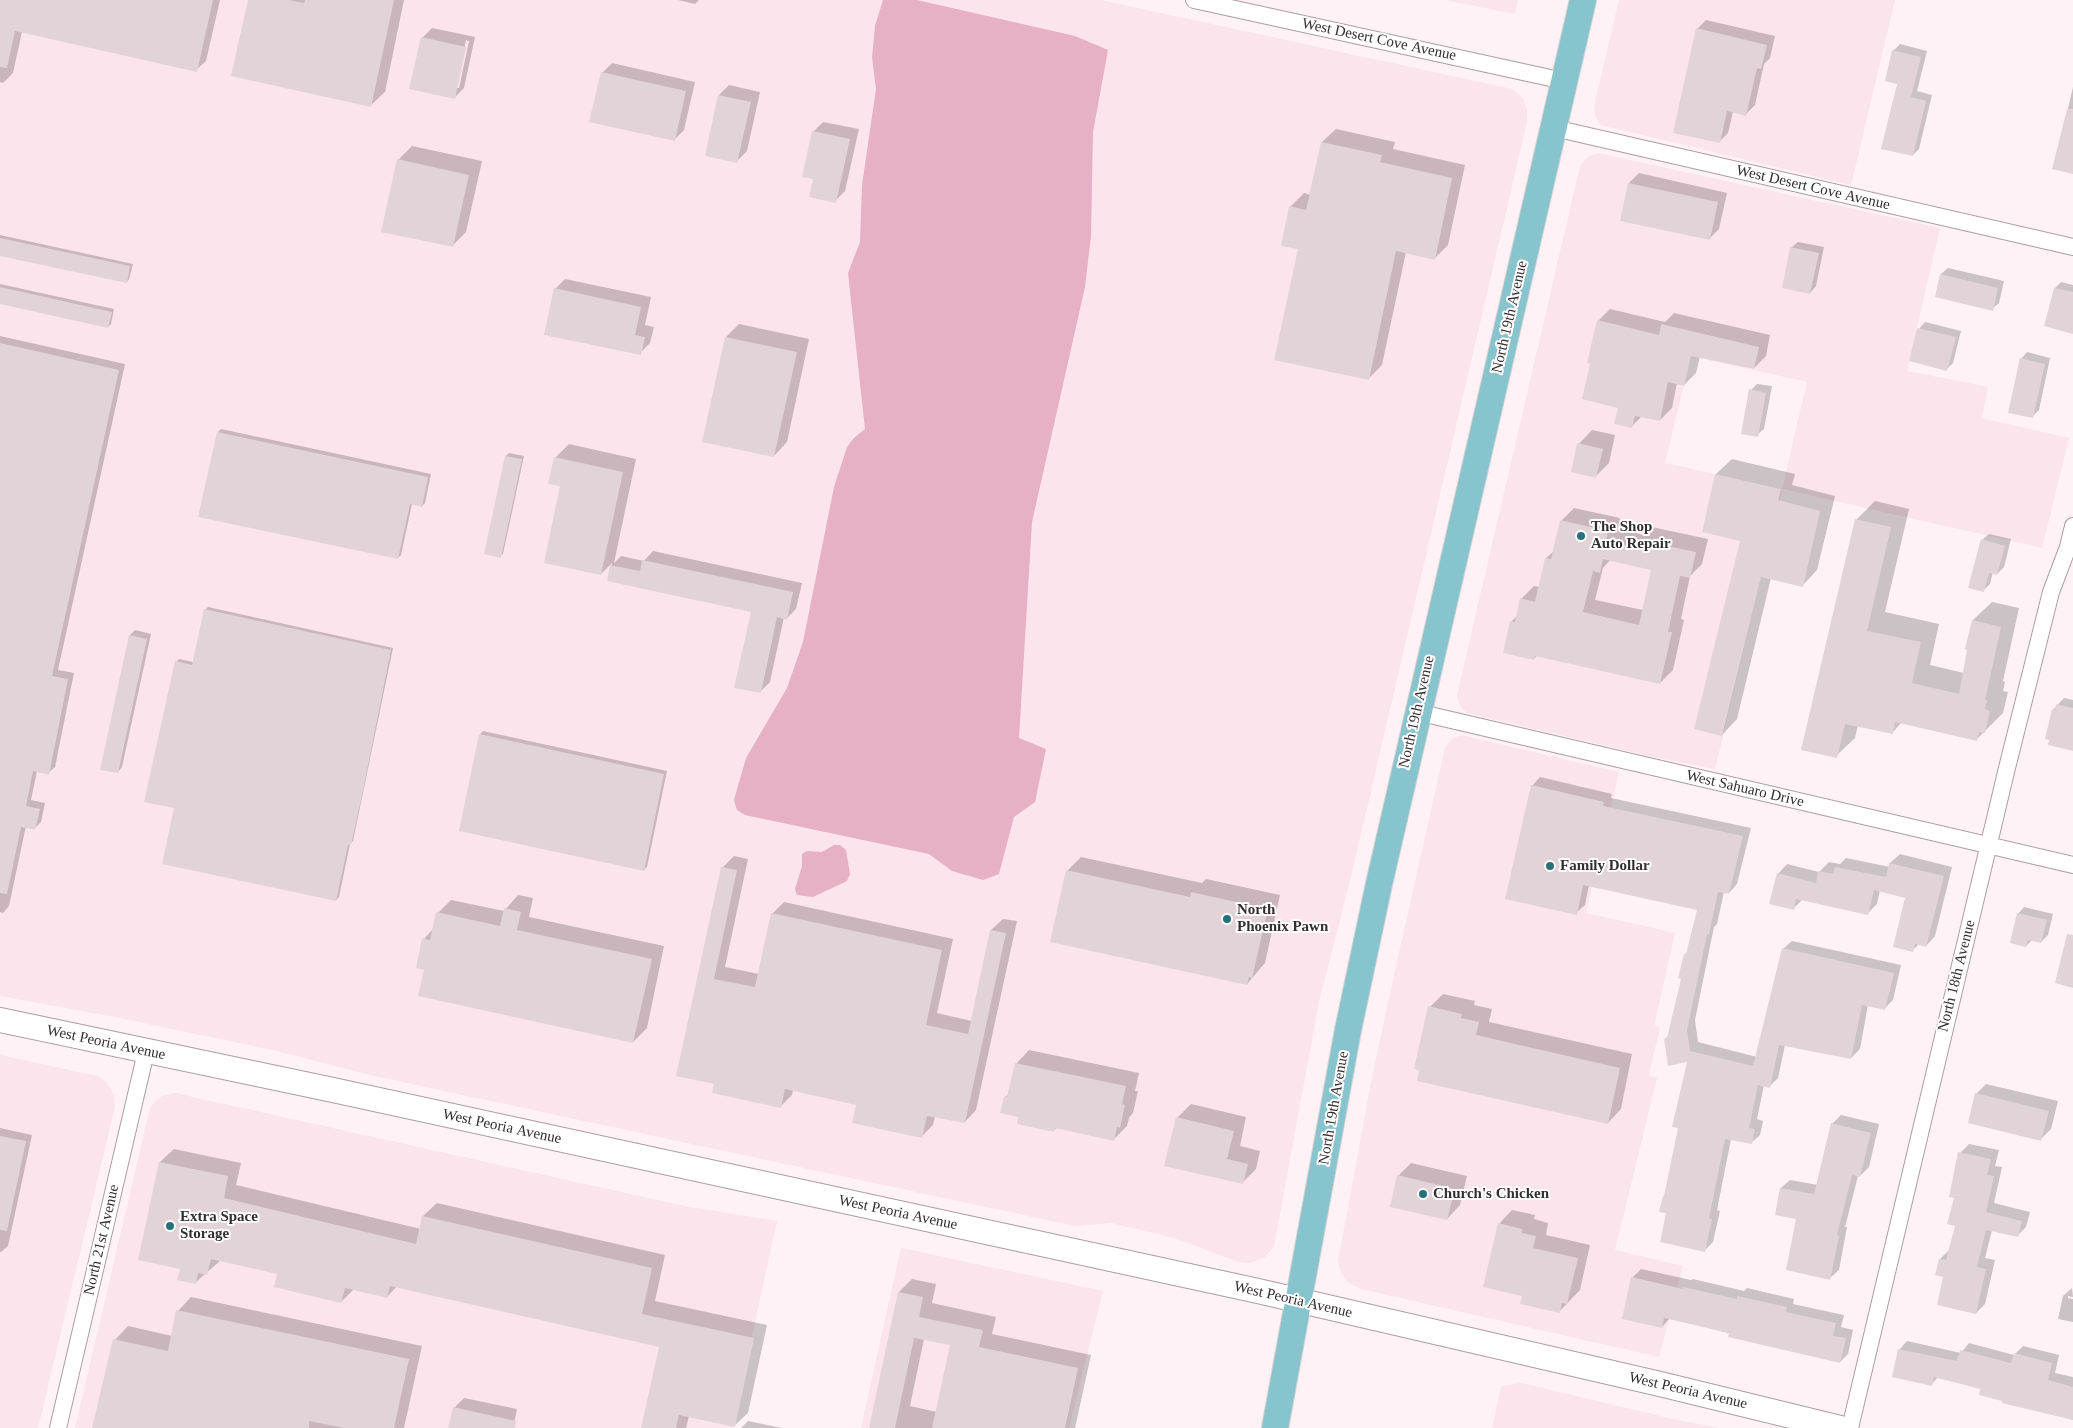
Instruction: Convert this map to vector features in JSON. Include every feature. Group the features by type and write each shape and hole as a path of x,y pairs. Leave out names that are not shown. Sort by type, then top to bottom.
{"main road":[{"name":"North 19th Avenue","path":"1275,1428 1300,1301 1348,1030 1417,712 1583,0"},
{"name":"West Peoria Avenue","path":"0,1020 333,1090 1300,1301 1795,1422 1840,1428"}],"street":[{"name":"West Desert Cove Avenue","path":"1194,0 1564,80"},
{"name":"West Desert Cove Avenue","path":"1554,128 2073,247"},
{"name":"North 18th Avenue","path":"1850,1428 1988,846 2051,592 2068,547 2073,526"},
{"name":"West Sahuaro Drive","path":"1417,712 2073,865"},
{"name":"North 21st Avenue","path":"58,1428 146,1052"}],"shaded area":[{"path":"0,0 1101,0 1512,89 1523,98 1527,109 1527,122 1350,881 1319,1002 1274,1247 1264,1258 1250,1263 1238,1262 1174,1238 1112,1223 1075,1226 374,1076 277,1051 115,1017 0,996"},
{"path":"883,0 917,0 1075,36 1108,50 1093,132 1091,236 1085,287 1032,522 1019,738 1046,749 1035,802 1014,817 999,874 983,880 952,871 929,854 745,815 737,810 734,800 746,758 787,688 803,642 834,487 847,447 865,429 848,273 860,242 862,185 876,89 872,57 875,26"},
{"path":"1445,0 1518,0 1515,14"},
{"path":"1619,0 1895,0 1851,185 1601,125 1595,116 1594,106"},
{"path":"1598,153 1940,228 1907,371 1988,387 1982,418 2069,438 2042,548 1782,489 1715,769 1649,756 1467,713 1460,706 1457,695 1580,166 1589,156","holes":["1691,356 1807,382 1782,489 1665,463"]},
{"path":"1461,735 1619,772 1586,913 1675,933 1654,1026 1660,1027 1649,1075 1657,1078 1615,1250 1683,1266 1659,1357 1361,1289 1349,1283 1341,1273 1338,1261 1372,1077 1396,966 1445,748 1452,739"},
{"path":"834,845 840,845 846,850 850,874 847,881 813,897 797,895 795,889 802,866 802,854 807,851 822,852"},
{"path":"0,1055 98,1076 107,1083 114,1095 115,1107 38,1428 0,1428"},
{"path":"175,1093 684,1206 777,1221 732,1428 75,1428 150,1108 156,1100 165,1095"},
{"path":"901,1248 1103,1291 1069,1428 861,1428"},
{"path":"1522,1383 1668,1418 1719,1428 1492,1428 1501,1386"}],"building":[{"path":"0,0 213,0 197,72 15,31 7,68 0,67"},
{"path":"248,0 289,0 304,3 305,0 394,0 371,107 231,76"},
{"path":"1696,28 1767,45 1761,69 1757,68 1746,116 1727,111 1720,143 1673,133"},
{"path":"421,37 466,47 455,99 409,89"},
{"path":"1892,50 1921,57 1911,97 1926,101 1913,156 1881,149 1897,84 1885,81"},
{"path":"601,72 686,91 675,141 589,122"},
{"path":"718,95 751,102 737,163 705,156"},
{"path":"2067,109 2073,109 2073,174 2052,169"},
{"path":"812,131 850,139 836,203 809,197 813,179 802,177"},
{"path":"1321,142 1382,155 1380,162 1452,178 1435,260 1396,251 1369,380 1274,360 1298,249 1281,246 1289,206 1306,210"},
{"path":"397,159 469,175 453,247 381,232"},
{"path":"1628,183 1718,202 1710,240 1620,221"},
{"path":"0,238 130,266 127,283 0,256"},
{"path":"1790,247 1819,253 1810,294 1782,288"},
{"path":"1940,274 1998,288 1993,311 1935,297"},
{"path":"0,287 112,312 108,328 0,304"},
{"path":"554,288 641,307 635,335 645,337 641,355 544,335"},
{"path":"2054,288 2073,292 2073,334 2044,326"},
{"path":"1597,320 1659,335 1661,324 1759,347 1754,369 1691,356 1684,386 1668,382 1660,421 1635,416 1632,428 1614,424 1618,408 1582,399 1590,364 1587,363"},
{"path":"1917,328 1956,337 1947,371 1909,361"},
{"path":"725,337 797,352 774,457 702,442"},
{"path":"0,343 119,370 52,676 68,679 49,775 33,771 26,806 40,809 35,830 21,827 7,894 0,893"},
{"path":"2020,358 2045,364 2033,418 2008,413"},
{"path":"1749,389 1766,393 1758,437 1741,434"},
{"path":"217,432 428,477 422,507 410,504 398,559 198,517"},
{"path":"1577,443 1603,449 1596,478 1571,472"},
{"path":"505,456 522,459 501,558 484,554"},
{"path":"554,457 623,472 601,575 544,563 560,486 548,484"},
{"path":"1715,474 1781,489 1778,500 1820,511 1803,587 1761,577 1722,736 1694,729 1740,541 1702,532"},
{"path":"1855,519 1891,527 1867,631 1921,642 1912,683 1959,694 1967,650 1965,649 1972,620 2001,627 1985,700 1987,700 1985,709 1990,711 1985,733 1979,732 1977,741 1895,722 1893,734 1845,724 1837,758 1801,750"},
{"path":"1560,520 1608,531 1606,541 1636,548 1638,540 1696,552 1690,578 1680,576 1668,632 1672,632 1660,684 1535,656 1534,660 1503,653 1510,621 1515,622 1520,598 1535,602 1545,558 1551,559","holes":["1603,559 1651,570 1639,625 1583,612 1593,571 1600,573"]},
{"path":"1981,539 2005,546 1997,575 1989,573 1984,592 1968,588"},
{"path":"642,560 793,592 787,620 777,617 761,693 734,688 751,612 607,581 610,565 640,571"},
{"path":"204,609 391,650 351,845 348,845 336,901 162,864 174,808 144,802 175,661 192,665"},
{"path":"129,635 147,639 118,773 100,770"},
{"path":"2056,704 2073,708 2073,751 2048,745 2049,740 2045,739 2052,709 2055,710"},
{"path":"479,734 664,774 644,871 459,831"},
{"path":"1531,785 1604,802 1603,806 1743,836 1729,894 1718,892 1709,934 1707,934 1687,1030 1690,1051 1753,1066 1782,948 1894,973 1885,1010 1862,1005 1851,1059 1779,1045 1770,1088 1758,1085 1749,1128 1755,1129 1752,1144 1725,1139 1709,1218 1712,1219 1705,1252 1660,1242 1666,1213 1659,1212 1678,1128 1672,1127 1687,1062 1668,1066 1664,1039 1667,1038 1681,979 1678,978 1697,910 1583,885 1577,915 1505,899"},
{"path":"1889,863 1944,876 1926,947 1915,944 1913,952 1893,947 1905,898 1874,890 1868,915 1796,899 1794,910 1769,904 1777,873 1816,883 1818,871 1833,874 1835,867 1886,877"},
{"path":"721,867 737,870 714,979 755,987 771,913 942,950 926,1025 968,1034 990,930 1006,933 965,1123 927,1116 922,1138 852,1123 856,1105 785,1089 781,1108 712,1093 714,1084 676,1076"},
{"path":"1066,870 1190,897 1191,892 1268,909 1252,978 1249,977 1247,985 1050,942"},
{"path":"504,908 521,912 517,930 652,959 633,1043 418,996 424,970 416,968 422,938 430,940 436,912 500,926"},
{"path":"2017,913 2047,920 2041,943 2028,940 2026,947 2010,943"},
{"path":"2067,934 2073,935 2073,988 2055,983"},
{"path":"1428,1006 1462,1014 1461,1018 1479,1022 1476,1035 1620,1068 1608,1124 1417,1081 1419,1070 1414,1069"},
{"path":"1015,1063 1126,1086 1122,1104 1125,1105 1120,1128 1117,1127 1114,1141 1055,1128 1054,1132 1017,1124 1018,1117 1000,1113 1004,1097 1007,1097"},
{"path":"1975,1093 2049,1111 2041,1141 1968,1123"},
{"path":"1176,1117 1234,1131 1227,1159 1248,1164 1243,1184 1164,1166"},
{"path":"1831,1123 1871,1133 1860,1177 1852,1175 1837,1235 1839,1236 1830,1280 1786,1270 1796,1219 1775,1215 1780,1188 1814,1194"},
{"path":"0,1136 26,1141 7,1231 0,1230"},
{"path":"1958,1152 1991,1159 1987,1175 1994,1176 1986,1212 2022,1221 2018,1237 1986,1230 1977,1267 1986,1269 1976,1314 1937,1305 1943,1277 1935,1275 1939,1259 1946,1260 1955,1226 1947,1224 1954,1198 1949,1197"},
{"path":"159,1162 228,1176 224,1198 416,1244 422,1216 652,1268 642,1314 754,1338 735,1427 679,1415 676,1428 641,1428 659,1347 390,1286 387,1298 345,1288 341,1303 274,1287 277,1274 211,1259 207,1275 198,1273 196,1284 177,1280 180,1269 138,1260"},
{"name":"Church's Chicken","path":"1397,1175 1455,1189 1447,1220 1390,1207"},
{"path":"1498,1223 1522,1229 1522,1233 1536,1236 1533,1248 1578,1258 1567,1304 1562,1303 1560,1313 1520,1304 1522,1296 1483,1287"},
{"path":"1631,1277 1683,1289 1683,1287 1737,1299 1737,1296 1787,1307 1786,1312 1836,1323 1833,1336 1846,1338 1840,1363 1728,1337 1729,1333 1664,1318 1662,1328 1622,1319"},
{"path":"898,1292 923,1297 919,1317 983,1330 979,1347 1078,1368 1065,1428 932,1428 950,1345 914,1338 895,1428 869,1428"},
{"path":"176,1310 409,1359 394,1428 344,1428 309,1421 309,1428 92,1428 113,1339 168,1351"},
{"path":"1898,1349 1957,1361 1960,1350 2011,1363 2014,1353 2052,1363 2048,1380 2073,1387 2073,1420 2002,1403 2002,1401 1979,1395 1980,1389 1934,1377 1932,1386 1892,1377"},
{"path":"453,1407 516,1421 515,1428 448,1428"}],"place":[{"name":"The Shop Auto Repair","path":"1581,536"},
{"name":"Family Dollar","path":"1550,866"},
{"name":"North Phoenix Pawn","path":"1227,919"},
{"name":"Church's Chicken","path":"1423,1194"},
{"name":"Extra Space Storage","path":"170,1226"}]}
